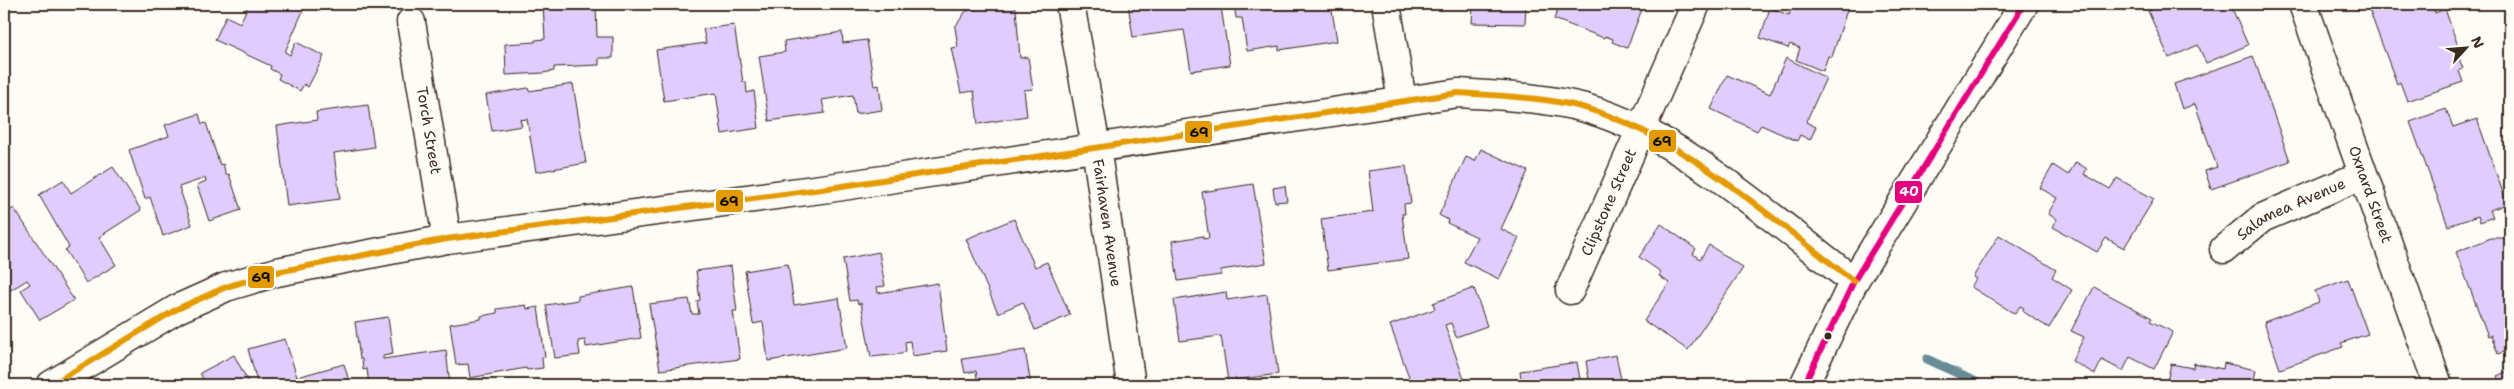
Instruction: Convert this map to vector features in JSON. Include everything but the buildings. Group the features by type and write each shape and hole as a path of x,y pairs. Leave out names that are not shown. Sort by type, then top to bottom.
{"street":[{"name":"Fairhaven Avenue","path":"1070,4 1096,147 1131,385"},
{"path":"1386,4 1402,101"},
{"name":"Clipstone Street","path":"1570,290 1642,131 1696,4"},
{"path":"1804,385 1854,281 2024,4"},
{"name":"Oxnard Street","path":"2303,4 2362,176 2438,385"},
{"name":"Torch Street","path":"411,22 446,239"},
{"path":"51,385 177,309 226,287 278,272 446,239 836,187 1458,93 1534,98 1586,109 1642,131 1718,177 1854,281"},
{"name":"Salamea Avenue","path":"2224,248 2262,218 2362,176"}],"waterway":[{"path":"1927,359 1982,385"}],"transit line":[{"name":"40","path":"1804,385 1854,281 2024,4"},
{"name":"69","path":"51,385 177,309 226,287 277,272 447,239 836,187 1458,93 1554,101 1585,108 1622,121 1657,138 1726,182 1854,281"}]}
